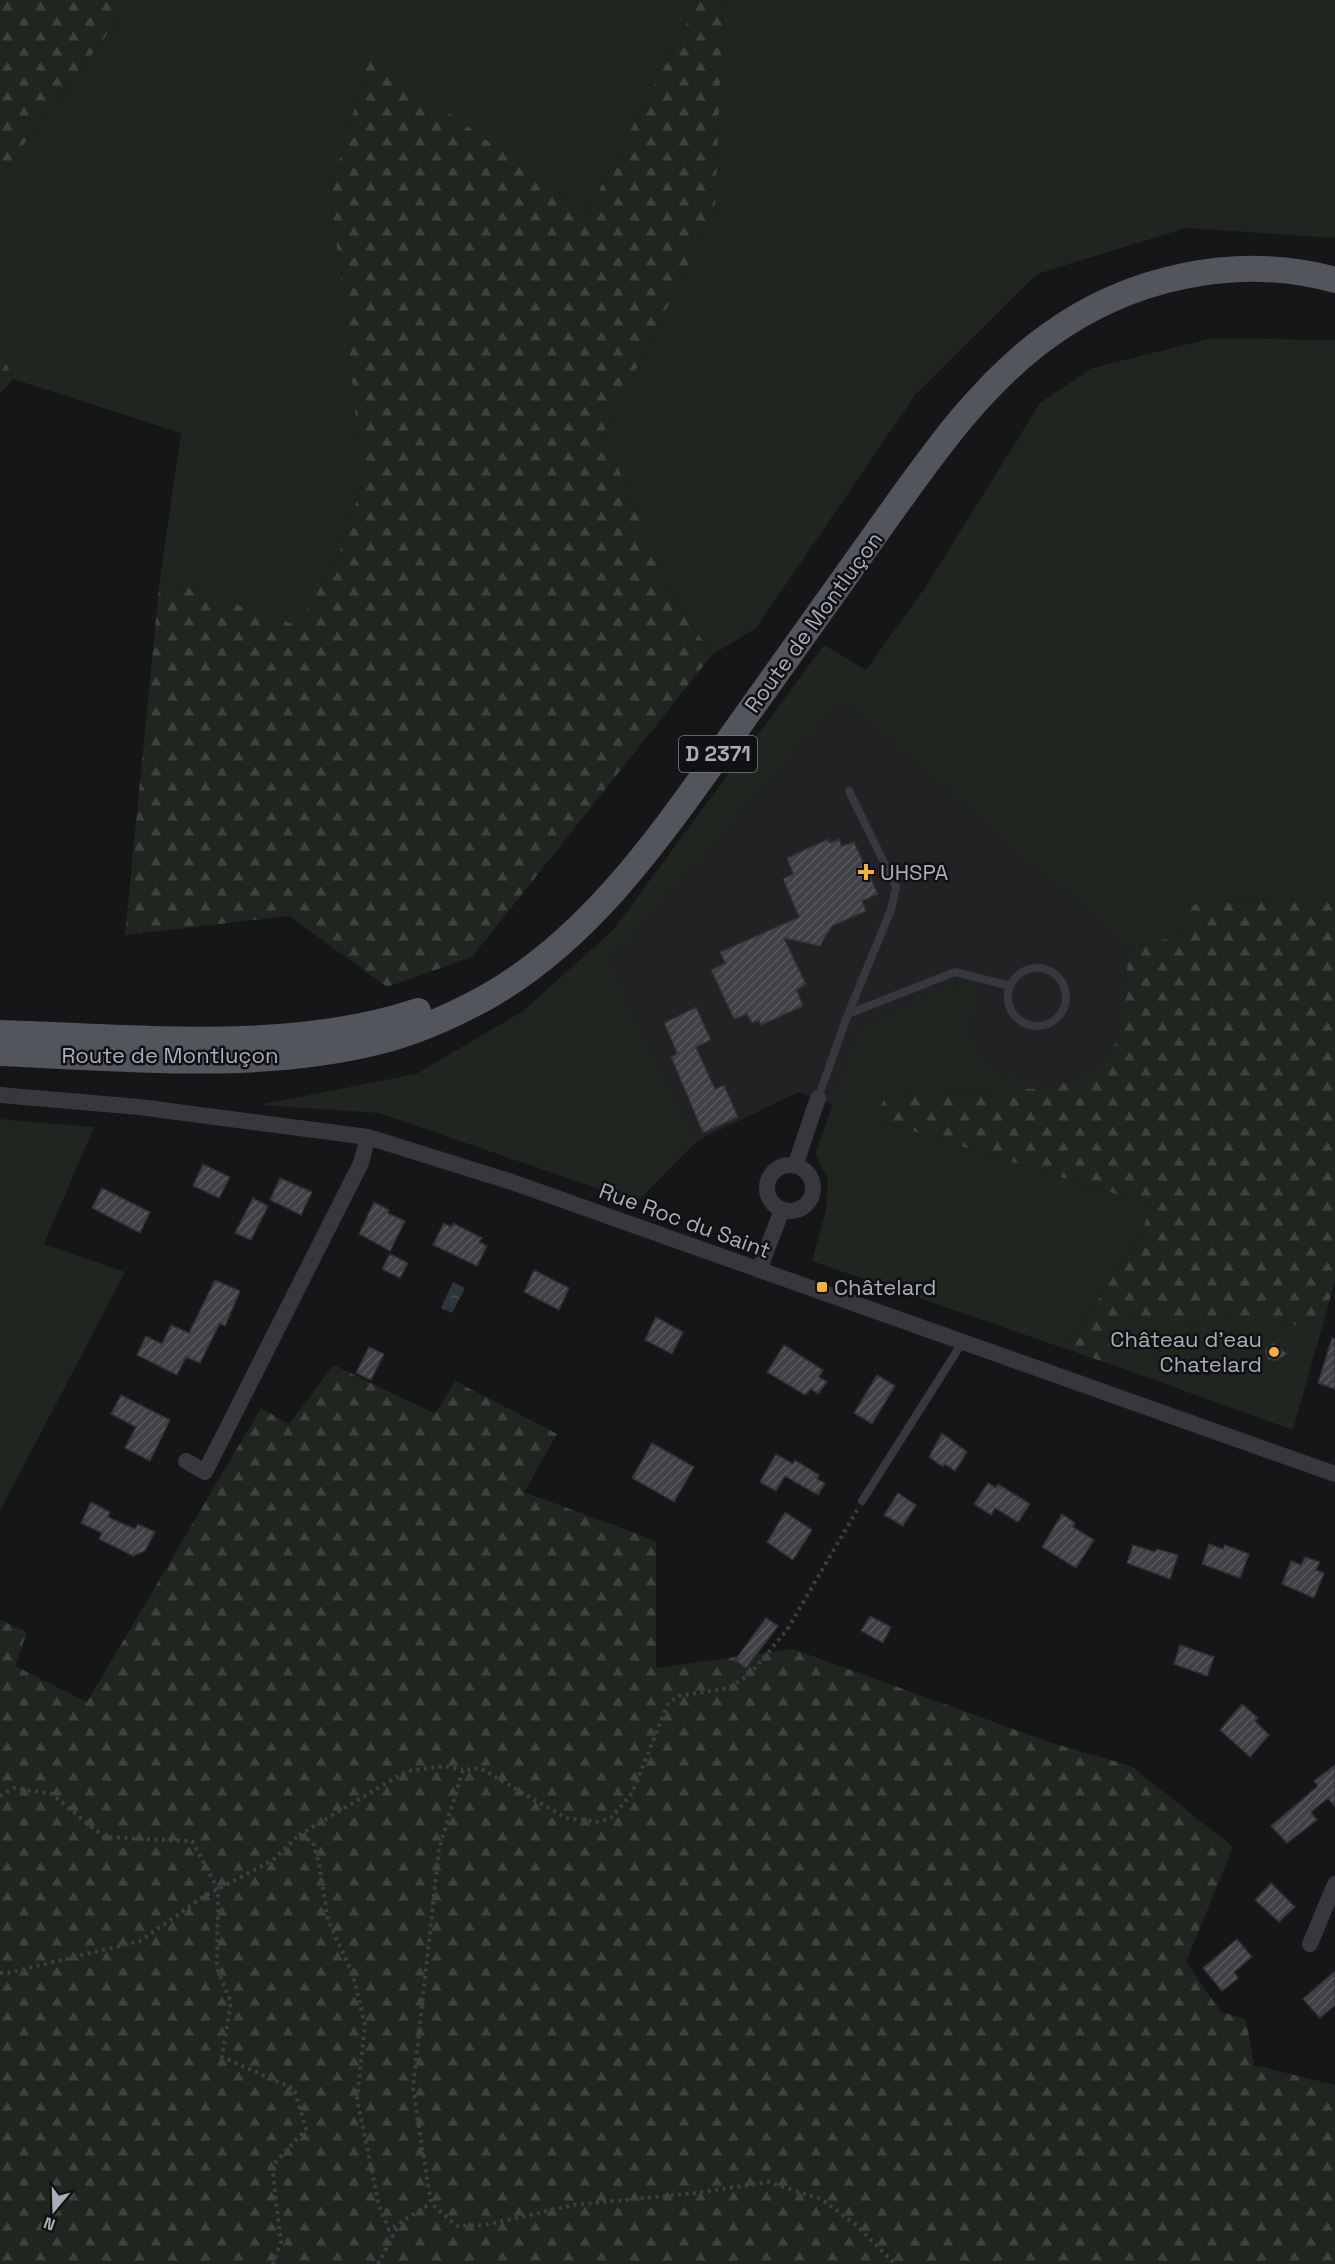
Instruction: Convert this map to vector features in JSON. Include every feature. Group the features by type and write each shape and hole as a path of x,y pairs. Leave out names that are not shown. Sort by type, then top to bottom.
{"main road":[{"name":"Route de Montluçon","path":"0,1033 208,1039 317,1034 354,1029 394,1019 436,1004 488,979 545,938 592,894 619,864 660,812 925,442 980,379 1032,330 1072,304 1113,283 1181,263 1234,257 1266,257 1335,267"},
{"name":"Route de Montluçon","path":"0,1053 204,1060 320,1053 378,1042 400,1035 485,998 525,972 557,946 589,918 622,881 691,792 926,465 978,400 1048,335 1090,309 1119,295 1172,278 1230,270 1261,270 1292,272 1335,280"}],"street":[{"name":"Rue Roc du Saint","path":"0,1095 160,1109 368,1137 471,1167 1335,1474"},
{"path":"795,1166 818,1098"},
{"path":"186,1461 205,1472 362,1163 368,1137"},
{"path":"795,1166 808,1174 813,1188 812,1195 804,1207 789,1212 782,1210 775,1206 767,1193 769,1178 780,1167 795,1166"},
{"path":"759,1270 782,1210"},
{"path":"1310,1944 1335,1884"}],"lane":[{"path":"818,1098 848,1014 891,910 896,886 849,791"},
{"path":"1041,968 1051,970 1064,984 1066,1003 1063,1012 1048,1025 1029,1025 1020,1021 1013,1014 1009,1005 1010,986 1023,971 1041,968"},
{"path":"848,1014 955,972 1010,986"},
{"path":"862,1501 962,1343"}],"path":[{"path":"0,1972 8,1973 140,1941 203,1897 273,1860 298,1835 407,1771 444,1766 463,1770 480,1768 566,1818 600,1822 612,1816 632,1793 668,1704 678,1696 729,1688 749,1675 787,1630 862,1501"},
{"path":"463,1770 440,1849 413,2088 431,2203 457,2226 485,2225 574,2205 696,2193 768,2182 821,2199 855,2224 895,2264"},
{"path":"0,1796 14,1788 52,1794 104,1837 192,1841 218,1889 217,1970 231,2002 222,2057 294,2089 306,2129 272,2166 281,2242 273,2264"},
{"path":"298,1835 313,1842 328,1920 355,1985 365,2025 357,2099 379,2206 388,2230 431,2203"},
{"path":"378,2264 399,2225"}],"shaded area":[{"name":"UHSPA","path":"841,699 1129,947 1121,1037 1092,1074 1049,1088 994,1071 971,1049 970,1016 976,987 860,1030 833,1105 799,1092 697,1141 609,961 757,797"}],"green space":[{"path":"0,0 133,0 0,176"},
{"path":"133,0 699,0 587,213 370,57 330,192 347,327 362,485 341,548 299,627 160,578 181,433 13,379 0,349 0,176"},
{"path":"699,0 723,0 715,213 604,432 664,583 712,655 472,957 387,987 289,916 125,935 160,578 299,626 341,548 362,485 347,327 330,192 370,56 587,213"},
{"path":"723,0 1335,0 1335,238 1186,228 1037,274 916,394 756,628 712,655 664,583 604,432 715,213"},
{"path":"1213,338 1335,340 1335,895 1185,905 1184,935 1129,947 841,699 757,797 609,961 697,1141 637,1202 379,1113 259,1105 416,1074 523,1011 613,930 824,645 866,670 925,588 1040,403 1092,368"},
{"path":"0,349 13,379 0,394"},
{"path":"1335,895 1335,1281 1322,1328 1218,1315 1180,1327 1131,1316 1110,1364 1066,1349 1141,1234 1151,1205 877,1120 885,1096 1049,1088 1091,1074 1121,1037 1129,947 1184,935 1185,905"},
{"path":"951,984 977,987 970,1016 971,1049 994,1071 1049,1088 886,1096 877,1120 1151,1205 1141,1234 1066,1349 812,1261 826,1210 828,1180 815,1154 860,1030"},
{"path":"0,1119 94,1127 44,1244 125,1272 0,1511"},
{"path":"1218,1315 1322,1328 1293,1430 1110,1364 1131,1316 1180,1327"},
{"path":"334,1365 435,1414 455,1381 557,1434 524,1492 656,1541 656,1668 793,1649 1049,1742 1131,1766 1233,1847 1186,1962 1221,2012 1246,2019 1254,2065 1335,2085 1335,2264 0,2264 0,1620 27,1632 15,1666 87,1702 261,1408 289,1424"}],"water":[{"path":"453,1282 465,1288 452,1313 441,1308"}],"building":[{"path":"828,839 830,843 839,839 842,846 854,842 878,894 862,901 866,911 832,926 820,946 784,938 806,984 797,990 803,1006 761,1025 759,1020 752,1023 747,1014 734,1019 711,970 725,963 720,952 799,917 783,879 793,874 787,858"},
{"path":"696,1007 711,1040 696,1047 715,1089 724,1085 738,1117 703,1133 671,1057 677,1053 664,1023"},
{"path":"203,1164 230,1177 219,1198 193,1186"},
{"path":"280,1178 312,1192 301,1215 270,1200"},
{"path":"102,1188 150,1212 140,1233 92,1208"},
{"path":"253,1198 268,1206 251,1240 235,1233"},
{"path":"374,1202 389,1210 388,1213 405,1221 390,1251 359,1234"},
{"path":"444,1223 451,1227 453,1223 482,1238 479,1242 487,1246 477,1266 433,1245"},
{"path":"390,1254 408,1263 400,1278 382,1269"},
{"path":"534,1270 569,1288 559,1310 524,1292"},
{"path":"215,1280 240,1291 225,1326 220,1323 200,1363 186,1357 177,1375 137,1355 146,1336 162,1344 171,1325 189,1333"},
{"path":"656,1317 683,1332 672,1354 645,1340"},
{"path":"1332,1338 1335,1339 1335,1389 1318,1383"},
{"name":"Château d'eau Chatelard","path":"1273,1343 1287,1354 1275,1361 1268,1359 1265,1351"},
{"path":"784,1345 823,1370 819,1377 827,1382 818,1394 811,1389 805,1395 767,1372"},
{"path":"369,1347 384,1354 371,1380 356,1373"},
{"path":"877,1375 895,1386 872,1424 854,1413"},
{"path":"121,1395 170,1420 150,1461 125,1448 136,1427 111,1414"},
{"path":"942,1433 967,1452 955,1471 945,1464 943,1467 929,1457"},
{"path":"652,1443 694,1467 674,1502 632,1478"},
{"path":"776,1454 793,1464 795,1460 819,1475 817,1479 825,1483 818,1495 785,1476 776,1491 760,1482"},
{"path":"988,1483 996,1488 998,1484 1030,1504 1018,1522 995,1508 991,1515 974,1504"},
{"path":"898,1493 916,1505 903,1526 884,1515"},
{"path":"91,1502 110,1512 108,1517 135,1529 138,1524 155,1532 145,1551 133,1556 99,1539 102,1533 81,1523"},
{"path":"785,1512 812,1530 793,1560 767,1542"},
{"path":"1062,1514 1075,1523 1073,1527 1094,1540 1076,1568 1042,1547"},
{"path":"1209,1544 1223,1549 1225,1545 1249,1554 1240,1578 1202,1564"},
{"path":"1133,1545 1155,1552 1157,1549 1178,1555 1170,1579 1127,1563"},
{"path":"1305,1557 1320,1562 1316,1570 1324,1573 1314,1598 1282,1584 1291,1561 1301,1565"},
{"path":"870,1616 891,1627 883,1643 861,1631"},
{"path":"766,1618 778,1626 746,1668 735,1660"},
{"path":"1180,1645 1214,1657 1207,1676 1174,1664"},
{"path":"1242,1704 1258,1718 1255,1721 1269,1735 1250,1757 1220,1730"},
{"path":"1335,1765 1335,1807 1328,1798 1311,1812 1317,1820 1287,1843 1271,1826 1318,1786 1314,1781"},
{"path":"1271,1883 1295,1907 1279,1922 1255,1900"},
{"path":"1237,1939 1252,1957 1234,1972 1238,1978 1222,1991 1203,1968"},
{"path":"1335,1971 1335,2005 1320,2018 1303,1999"}],"place":[{"name":"UHSPA","path":"866,872"},
{"name":"Châtelard","path":"822,1287"},
{"name":"Château d'eau Chatelard","path":"1274,1352"}]}
